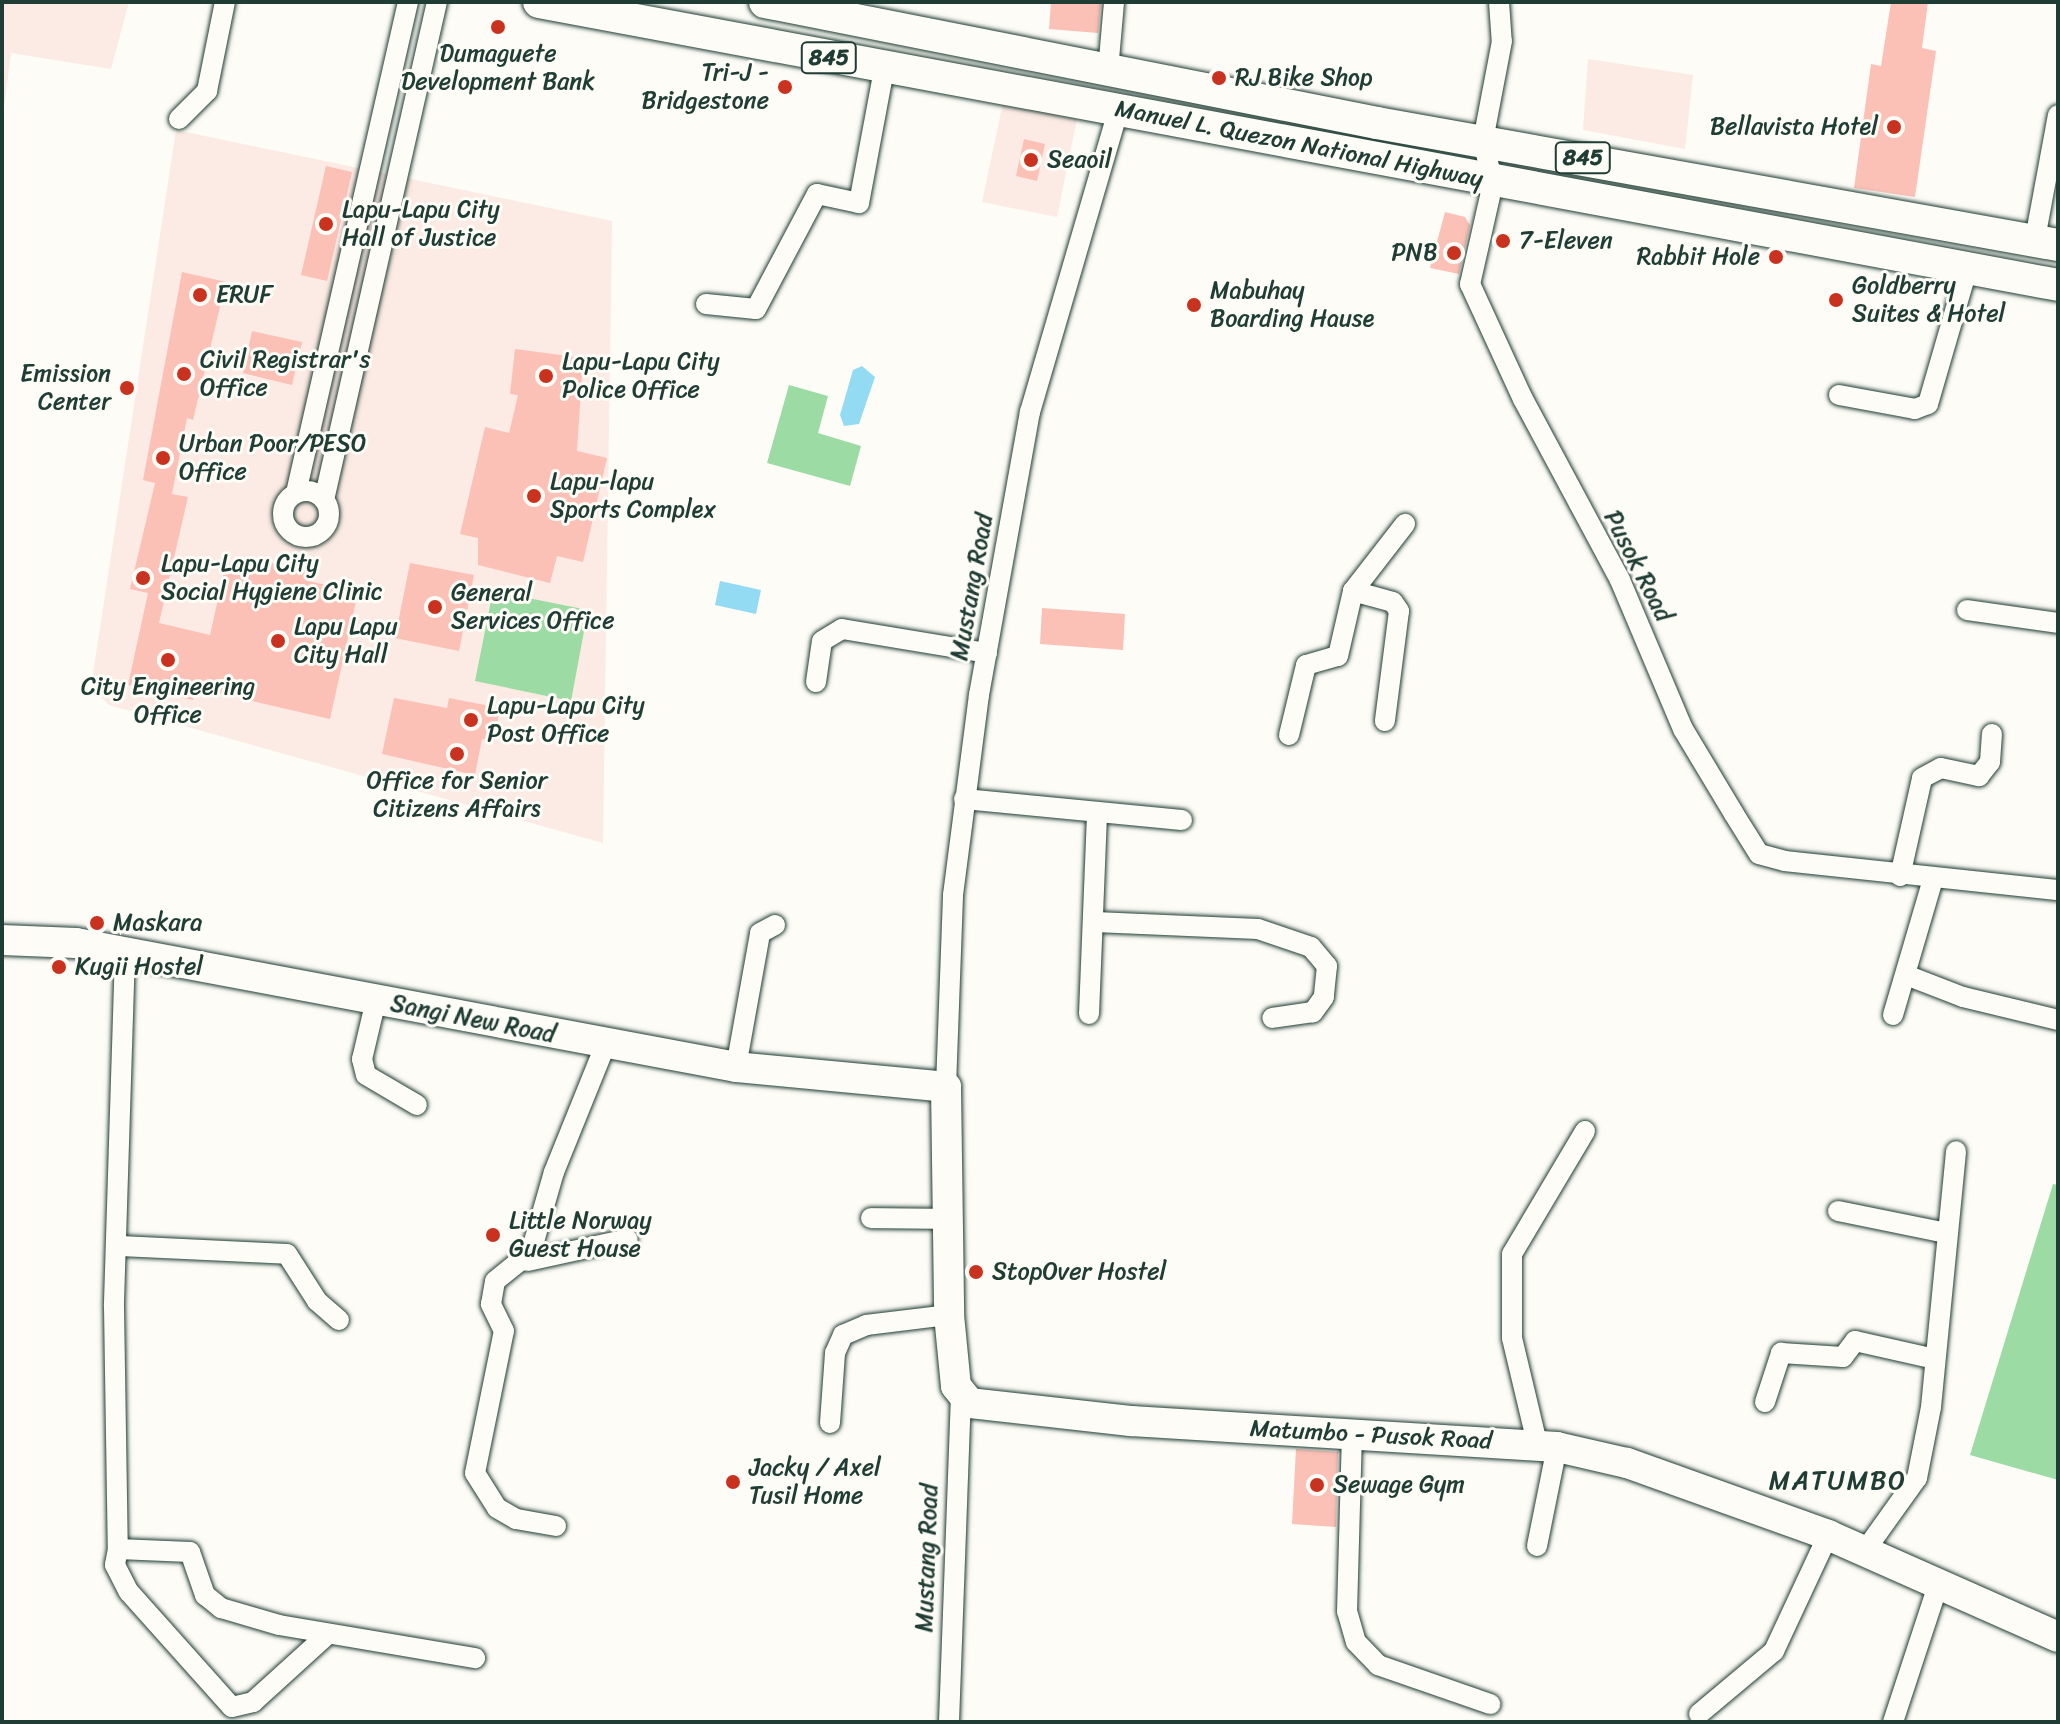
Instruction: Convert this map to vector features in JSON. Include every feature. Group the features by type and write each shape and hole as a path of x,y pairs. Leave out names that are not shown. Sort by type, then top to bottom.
{"main road":[{"name":"Manuel L. Quezon National Highway","path":"539,2 884,69 1119,107 1493,183 1968,266 2058,285"},
{"name":"Manuel L. Quezon National Highway","path":"765,2 1108,71 2046,242"}],"street":[{"path":"179,119 207,91 225,2"},
{"path":"408,2 296,493 283,515 294,535 306,538 326,527 324,500 437,2"},
{"path":"1108,71 1114,2"},
{"name":"Pusok Road","path":"1499,2 1502,41 1483,141 1493,183 1470,284 1473,295 1620,580 1709,774 1759,854 1900,876 2058,890"},
{"path":"706,304 756,309 817,194 859,203 884,69"},
{"name":"Mustang Road","path":"946,1087 953,895 964,799 987,653 1030,412 1119,107"},
{"path":"2046,242 2058,115"},
{"path":"1839,395 1915,409 1928,404 1968,266"},
{"path":"344,291 372,294"},
{"path":"296,493 324,500"},
{"path":"1289,735 1306,665 1338,656 1353,591 1405,524"},
{"path":"1353,591 1393,602 1399,611 1385,721"},
{"path":"1967,610 2058,623"},
{"path":"816,682 822,641 842,629 987,653"},
{"path":"1900,876 1922,778 1941,768 1979,776 1990,762 1992,734"},
{"path":"964,799 1182,820"},
{"path":"1089,1014 1097,814"},
{"path":"1893,1015 1933,879"},
{"path":"1095,922 1258,929 1311,947 1327,966 1324,997 1313,1012 1272,1018"},
{"path":"736,1067 759,936 775,925"},
{"name":"Sangi New Road","path":"2,940 125,952 605,1046 736,1067 946,1087"},
{"path":"125,952 113,1465 118,1549 115,1565 129,1592 232,1707 253,1702 328,1634"},
{"path":"1906,975 1963,997 2058,1020"},
{"path":"376,1000 362,1059 366,1075 417,1105"},
{"path":"527,1261 605,1046"},
{"path":"946,1087 949,1315 961,1397"},
{"path":"1537,1546 1547,1445 1512,1338 1512,1254 1585,1131"},
{"path":"1864,1552 1917,1478 1935,1359 1956,1151"},
{"path":"1838,1211 1946,1233"},
{"path":"871,1218 948,1219"},
{"path":"556,1526 516,1519 497,1508 475,1473 504,1331 492,1312 493,1288 527,1261 628,1239"},
{"path":"120,1246 287,1254 298,1262 317,1301 339,1320"},
{"path":"830,1423 835,1353 843,1335 866,1325 949,1315"},
{"path":"1765,1402 1781,1353 1843,1357 1855,1341 1935,1359"},
{"name":"Mustang Road","path":"949,1722 961,1397"},
{"name":"Matumbo - Pusok Road","path":"961,1397 1131,1421 1547,1445 1627,1463 1828,1535 1937,1588 2058,1637"},
{"path":"1352,1433 1347,1611 1356,1642 1388,1670 1490,1704"},
{"path":"1699,1714 1774,1651 1828,1535"},
{"path":"118,1549 190,1552 205,1595 221,1608 328,1634 475,1658"},
{"path":"1893,1722 1937,1588"}],"shaded area":[{"path":"2,2 129,2 111,69 11,53 2,123"},
{"path":"1588,59 1693,75 1685,149 1583,130"},
{"path":"1003,103 1077,119 1057,217 982,202"},
{"path":"176,130 612,221 603,843 109,705 91,687"}],"green space":[{"path":"789,385 828,396 818,433 861,446 850,486 767,463"},
{"path":"493,591 588,610 571,701 475,681"},
{"path":"2053,1184 2058,1185 2058,1480 1970,1455"}],"water":[{"path":"862,366 875,377 859,424 844,426 840,415 853,370"},
{"path":"720,581 761,590 756,614 715,605"}],"building":[{"path":"1051,2 1101,2 1098,33 1049,29"},
{"name":"Bellavista Hotel","path":"1891,2 1928,2 1922,48 1936,51 1915,197 1854,188 1871,64 1881,66"},
{"name":"Seaoil","path":"1024,139 1045,144 1037,181 1016,176"},
{"name":"Lapu-Lapu City Hall of Justice","path":"326,166 352,172 327,281 301,275"},
{"name":"PNB","path":"1445,212 1465,217 1470,225 1459,274 1430,268"},
{"path":"182,272 226,282 193,420 187,418 172,494 188,497 159,623 210,635 226,563 270,573 272,563 310,571 308,581 358,592 330,719 196,688 193,700 128,685 148,593 130,589 155,483 143,480"},
{"path":"252,331 302,342 292,385 243,373"},
{"name":"Lapu-lapu Sports Complex","path":"515,349 583,358 577,451 607,458 583,562 557,556 550,583 478,565 478,538 460,534 485,427 509,433 518,395 510,394"},
{"name":"General Services Office","path":"410,563 474,575 459,651 395,638"},
{"path":"1042,608 1125,614 1123,650 1040,644"},
{"path":"394,698 447,708 449,698 500,708 494,742 482,739 475,775 382,754"},
{"name":"Sewage Gym","path":"1296,1449 1338,1452 1336,1527 1292,1524"}],"place":[{"name":"Dumaguete Development Bank","path":"498,27"},
{"name":"RJ Bike Shop","path":"1219,78"},
{"name":"Tri-J - Bridgestone","path":"785,87"},
{"name":"Bellavista Hotel","path":"1894,127"},
{"name":"Seaoil","path":"1031,160"},
{"name":"Lapu-Lapu City Hall of Justice","path":"326,224"},
{"name":"7-Eleven","path":"1503,241"},
{"name":"PNB","path":"1454,253"},
{"name":"Rabbit Hole","path":"1776,257"},
{"name":"ERUF","path":"200,295"},
{"name":"Goldberry Suites & Hotel","path":"1836,300"},
{"name":"Mabuhay Boarding Hause","path":"1194,305"},
{"name":"Civil Registrar's Office","path":"184,374"},
{"name":"Lapu-Lapu City Police Office","path":"546,376"},
{"name":"Emission Center","path":"127,388"},
{"name":"Urban Poor/PESO Office","path":"163,458"},
{"name":"Lapu-lapu Sports Complex","path":"534,496"},
{"name":"Lapu-Lapu City Social Hygiene Clinic","path":"143,578"},
{"name":"General Services Office","path":"435,607"},
{"name":"Lapu Lapu City Hall","path":"278,641"},
{"name":"City Engineering Office","path":"168,660"},
{"name":"Lapu-Lapu City Post Office","path":"471,720"},
{"name":"Office for Senior Citizens Affairs","path":"457,754"},
{"name":"Maskara","path":"97,923"},
{"name":"Kugii Hostel","path":"59,967"},
{"name":"Little Norway Guest House","path":"493,1235"},
{"name":"StopOver Hostel","path":"976,1272"},
{"name":"Jacky / Axel Tusil Home","path":"733,1482"},
{"name":"Sewage Gym","path":"1317,1485"}],"district":[{"name":"MATUMBO","path":"1838,1481"}]}
